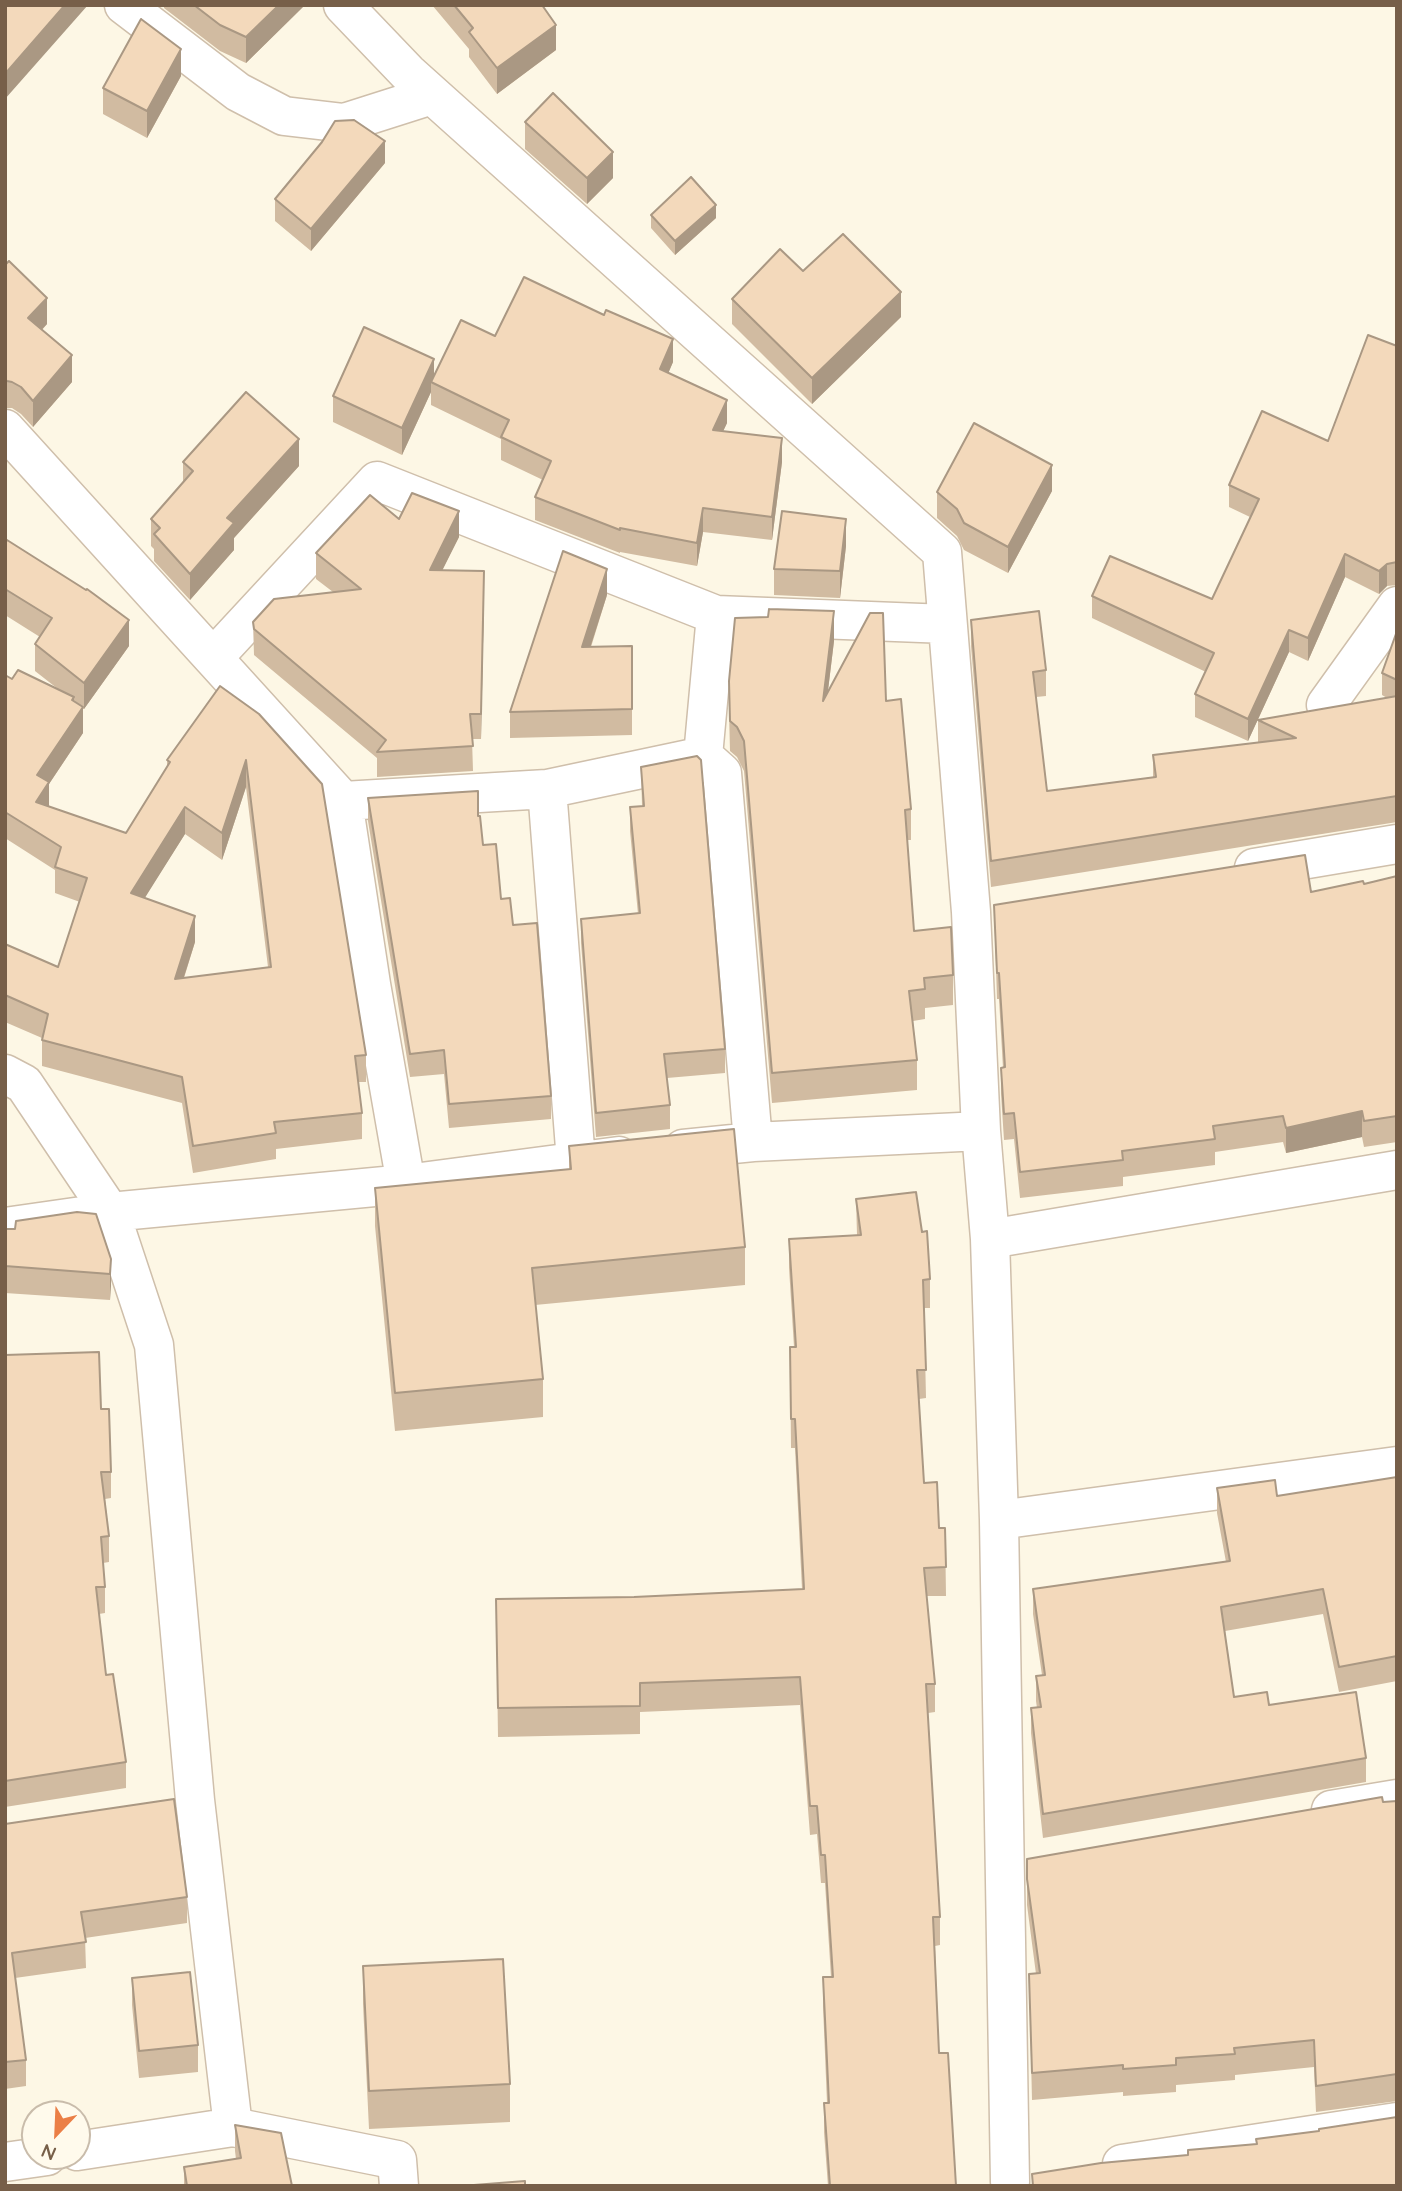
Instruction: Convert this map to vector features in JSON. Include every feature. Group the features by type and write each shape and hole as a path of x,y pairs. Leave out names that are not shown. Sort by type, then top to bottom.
{"street":[{"path":"124,5 238,92 284,116 344,123 432,95"},
{"path":"343,5 408,74 942,552 947,624 985,910 981,1131 990,1238 999,1520 1019,1864 1020,2182"},
{"path":"5,429 343,802 406,1184"},
{"path":"213,658 377,481 716,615 947,624"},
{"path":"1326,705 1397,606"},
{"path":"703,756 716,615"},
{"path":"343,802 547,789 703,756"},
{"path":"703,756 722,773 753,1142"},
{"path":"547,789 576,1161"},
{"path":"1216,874 1397,844"},
{"path":"5,1074 24,1084 110,1213 154,1345 195,1800 233,2127"},
{"path":"5,1227 110,1213 406,1184 576,1161 753,1142 981,1131"},
{"path":"990,1238 1397,1170"},
{"path":"999,1520 1397,1466"},
{"path":"1302,1815 1397,1799"},
{"path":"155,1806 195,1800"},
{"path":"1093,2169 1397,2122"},
{"path":"91,2149 233,2127 397,2160 399,2186"}],"building":[{"path":"5,5 65,5 5,74"},
{"path":"194,5 279,5 246,37 220,25"},
{"path":"454,5 542,5 556,25 497,68 469,32 473,28"},
{"path":"141,19 181,49 147,111 103,88"},
{"path":"553,93 613,152 587,178 525,122"},
{"path":"354,120 385,141 311,229 275,199 322,142 335,121"},
{"path":"691,177 716,205 675,241 651,215"},
{"path":"843,234 901,292 812,378 732,299 780,249 803,271"},
{"path":"9,261 47,298 28,318 72,355 33,401 21,387 5,380 5,265"},
{"path":"524,277 604,315 606,310 673,339 660,369 727,400 713,430 782,438 772,517 703,508 697,543 620,530 535,497 551,461 501,437 509,420 431,382 461,320 495,336"},
{"path":"364,327 434,359 402,428 333,396"},
{"path":"1368,335 1397,346 1397,562 1387,564 1379,571 1345,554 1308,638 1289,630 1248,719 1195,694 1214,653 1092,596 1110,556 1212,599 1259,499 1229,485 1262,411 1328,441"},
{"path":"246,392 299,439 227,518 234,523 190,574 154,534 160,528 151,519 193,471 183,462"},
{"path":"974,423 1052,465 1008,547 964,523 957,509 937,492"},
{"path":"412,493 459,511 430,570 484,571 481,714 470,714 473,746 377,752 386,740 254,629 253,622 274,599 361,589 316,553 370,495 399,519"},
{"path":"782,511 846,519 840,571 774,569"},
{"path":"7,540 87,589 129,620 84,683 35,644 52,618 5,589"},
{"path":"563,551 607,569 582,647 632,646 632,709 510,712"},
{"path":"769,609 834,611 823,701 870,613 883,613 886,701 901,699 911,809 905,810 914,931 951,927 953,975 924,978 925,989 909,991 917,1060 772,1073 744,741 737,727 730,721 729,681 735,618 768,617"},
{"path":"1039,611 1046,670 1033,672 1047,791 1156,777 1153,755 1296,738 1258,720 1397,696 1397,796 991,861 971,620"},
{"path":"1397,631 1397,680 1382,673"},
{"path":"18,670 74,697 72,700 83,707 37,775 49,782 36,802 126,833 170,762 167,760 220,686 259,714 322,784 366,1055 355,1056 362,1113 274,1122 276,1133 193,1146 182,1077 42,1040 48,1014 5,995 5,944 58,967 87,878 55,867 61,847 5,812 5,675 12,679","holes":["246,760 271,967 175,979 195,916 131,893 185,807 222,833"]},
{"path":"697,756 701,760 725,1049 664,1054 670,1105 596,1113 581,919 640,913 630,807 644,806 641,767"},
{"path":"478,791 478,816 483,845 496,844 501,899 510,898 513,925 537,923 551,1096 449,1104 444,1050 410,1054 368,798"},
{"path":"1305,855 1311,892 1397,876 1397,1116 1364,1121 1362,1111 1286,1128 1283,1116 1213,1126 1215,1139 1122,1151 1123,1160 1020,1172 1014,1113 1004,1114 1001,1068 1005,1067 994,905"},
{"path":"734,1129 745,1247 532,1268 543,1379 395,1393 375,1188 571,1169 569,1146"},
{"path":"916,1192 922,1232 927,1231 930,1279 923,1280 926,1370 917,1370 924,1483 937,1482 939,1528 945,1528 946,1567 924,1568 935,1684 926,1684 940,1917 933,1917 939,2053 948,2053 956,2186 830,2186 824,2103 829,2103 823,1977 833,1977 825,1855 821,1855 817,1806 810,1806 800,1677 640,1683 640,1706 498,1708 496,1599 634,1597 804,1589 795,1419 791,1419 790,1347 796,1347 789,1239 861,1235 856,1199"},
{"path":"77,1212 96,1214 111,1259 110,1274 5,1266 5,1229 15,1229 16,1221"},
{"path":"99,1352 101,1409 109,1409 111,1472 101,1472 109,1536 101,1537 105,1587 96,1587 106,1675 113,1674 126,1762 5,1781 5,1355"},
{"path":"1397,1477 1397,1656 1339,1667 1323,1589 1221,1607 1234,1697 1267,1692 1269,1705 1356,1692 1366,1758 1043,1814 1031,1708 1041,1707 1036,1676 1045,1675 1033,1589 1230,1561 1217,1488 1275,1480 1277,1496"},
{"path":"1382,1797 1383,1802 1397,1801 1397,2074 1316,2086 1314,2040 1234,2048 1235,2054 1176,2058 1176,2065 1123,2069 1123,2065 1032,2073 1029,1974 1040,1973 1027,1879 1027,1859"},
{"path":"174,1799 187,1897 81,1912 86,1942 12,1953 26,2060 5,2062 5,1824"},
{"path":"503,1959 510,2084 369,2091 363,1966"},
{"path":"190,1972 198,2045 139,2051 132,1978"},
{"path":"1397,2117 1397,2186 1033,2186 1032,2174 1101,2163 1188,2155 1188,2150 1257,2144 1256,2139"},
{"path":"235,2125 281,2133 292,2186 187,2186 184,2167 241,2158"},
{"path":"525,2181 525,2186 461,2186"}]}
